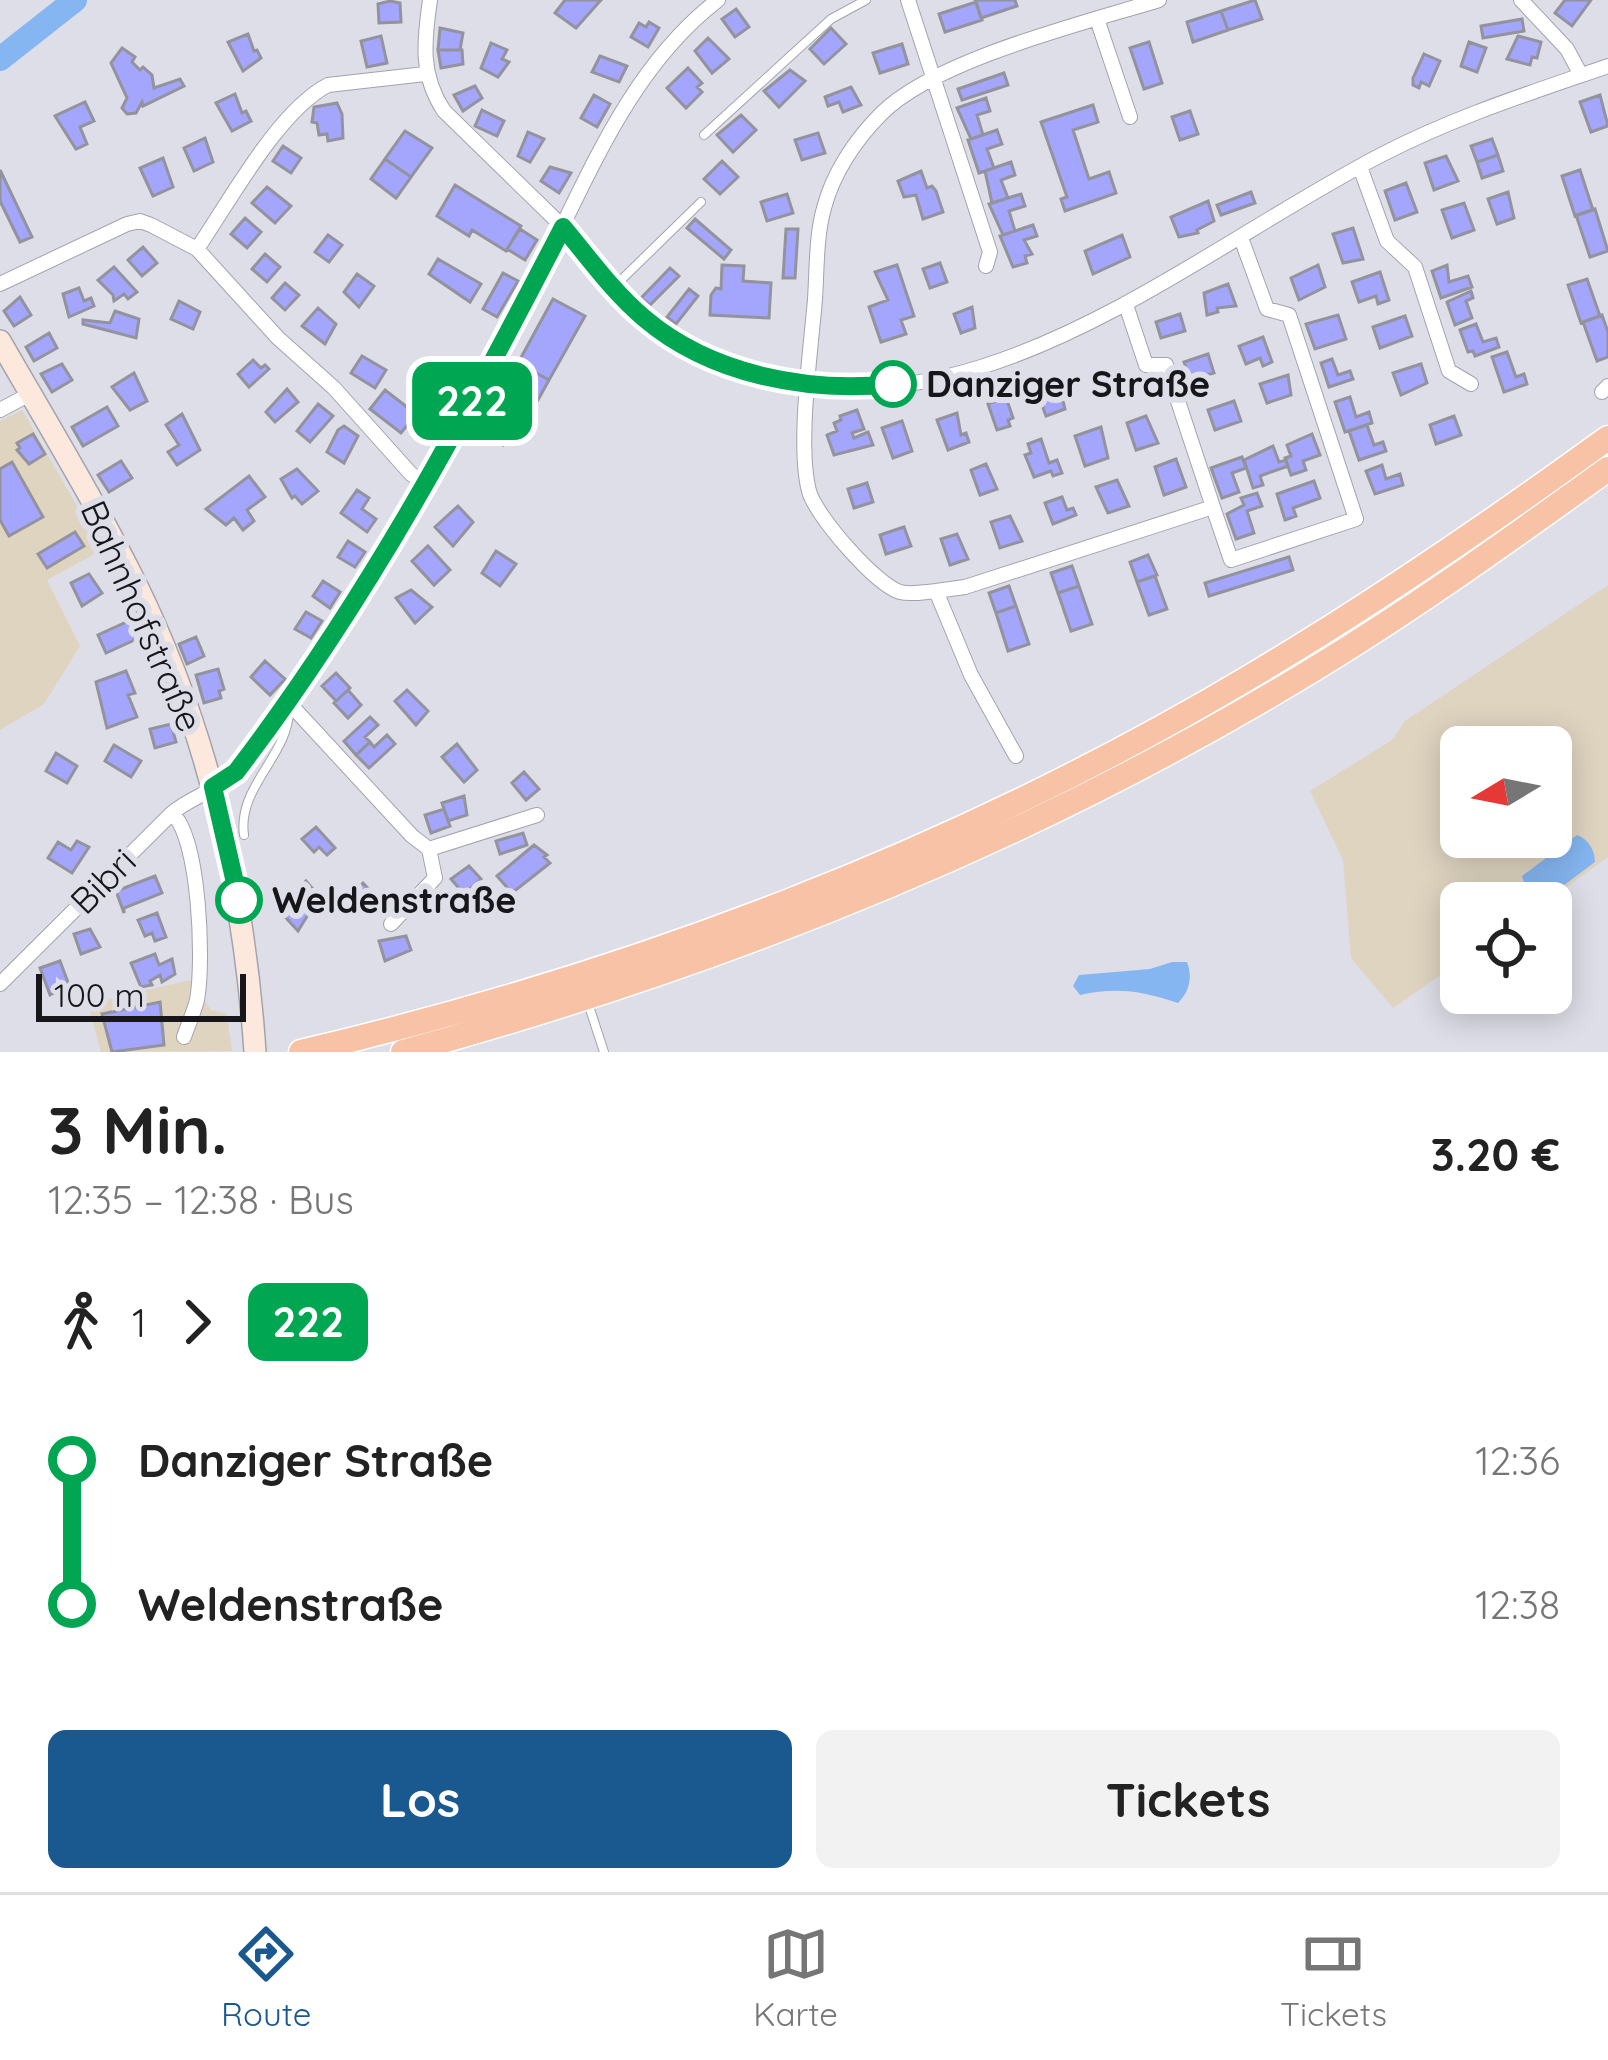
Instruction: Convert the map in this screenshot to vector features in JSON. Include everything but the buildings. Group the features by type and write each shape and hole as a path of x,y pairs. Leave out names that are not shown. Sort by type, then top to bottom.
{"highway":[{"path":"1068,790 1458,547 1608,438"},
{"path":"403,1052 587,998 818,918 1021,812 1290,684 1472,567 1608,469"},
{"path":"301,1052 512,998 700,936 1021,812"}],"main road":[{"name":"Bahnhofstraße","path":"0,341 76,471 166,651 213,787 246,939 255,1052"}],"street":[{"path":"430,0 425,74 444,111 563,227 613,288 646,320 689,349 808,387 911,382 981,367 1042,346 1126,305 1360,167 1461,116 1608,66"},
{"path":"213,787 236,772 351,613 428,485 616,121 659,59 718,0"},
{"path":"908,0 990,252 986,266"},
{"path":"1159,0 933,77 879,116 849,155 830,190 822,224 808,387 807,478 820,513 886,585 906,593 965,586 1213,507"},
{"path":"1521,0 1567,49 1581,76"},
{"path":"1097,19 1130,117"},
{"path":"196,249 286,120 314,92 328,85 425,74"},
{"path":"1360,167 1387,241 1414,267 1449,371 1471,384"},
{"path":"0,284 140,221 196,249 278,338 334,388 411,474 428,485"},
{"path":"1126,305 1146,365 1166,365 1231,560 1355,518 1289,315 1267,309 1240,238"},
{"path":"0,410 30,394"},
{"path":"936,591 970,675 1016,756"},
{"path":"289,703 429,849 435,878 391,924"},
{"name":"Bibri","path":"0,984 172,813 213,787"},
{"path":"172,813 182,822 190,842 196,893 196,1002 184,1037"},
{"path":"429,849 538,815"}],"lane":[{"path":"704,135 831,19 866,0"},
{"path":"613,288 700,202"},
{"path":"244,835 244,811 289,729 289,703"},
{"path":"587,998 604,1052"}],"shaded area":[{"path":"22,410 102,550 47,580 80,646 44,704 0,730 0,421"},
{"path":"1608,585 1608,857 1572,883 1440,882 1440,976 1393,1008 1351,958 1343,860 1310,791 1392,740 1405,721"},
{"path":"190,980 211,1010 227,1014 232,1051 101,1052 88,1004"}],"water":[{"path":"1577,835 1584,839 1595,862 1568,882 1525,882 1522,876 1546,858 1572,858 1572,839"},
{"path":"1187,962 1190,974 1178,1003 1129,991 1080,995 1073,986 1079,975 1150,969"}],"waterway":[{"path":"0,59 75,0"}],"bus line":[{"name":"222","path":"239,900 213,787 236,772 351,613 439,466 563,227 646,320 689,349 808,387 893,384"}],"place":[{"name":"Danziger Straße","path":"893,384"},
{"name":"Weldenstraße","path":"239,900"}]}
